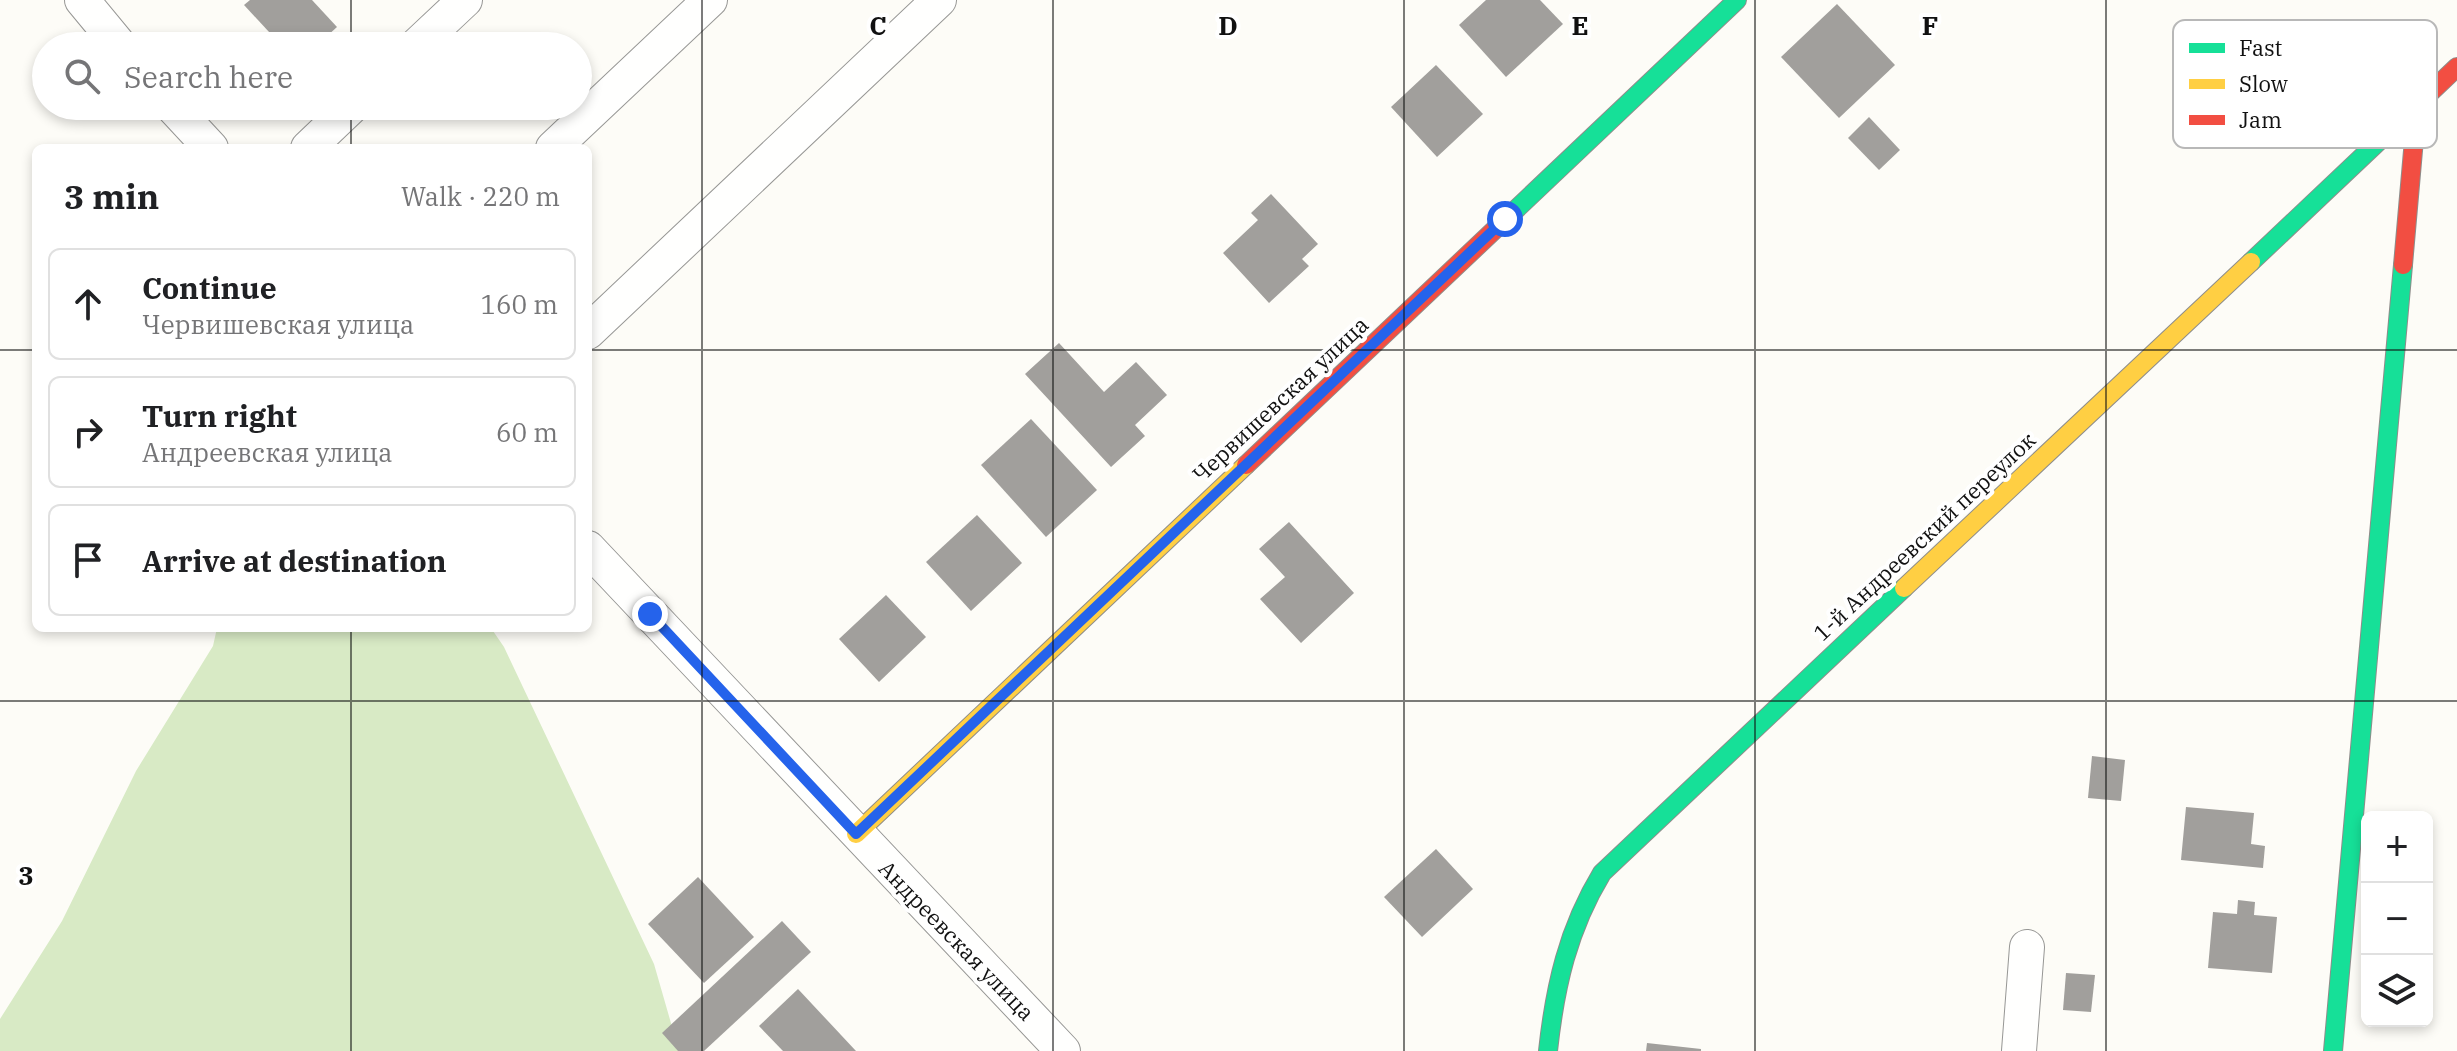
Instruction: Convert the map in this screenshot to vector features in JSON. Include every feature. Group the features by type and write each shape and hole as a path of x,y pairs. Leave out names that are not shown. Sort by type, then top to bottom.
{"street":[{"path":"82,0 108,32"},
{"path":"431,32 465,0"},
{"path":"592,111 710,0"},
{"path":"592,328 939,0"},
{"name":"Червишевская улица","path":"856,834 1737,0"},
{"name":"1-й Андреевский переулок","path":"2437,86 2457,67"},
{"path":"185,120 207,144"},
{"path":"312,144 337,120"},
{"path":"557,144 583,120"},
{"name":"1-й Андреевский переулок","path":"1548,1051 1553,1003 1574,922 1602,873 2371,148"},
{"path":"2333,1051 2413,148"},
{"name":"Андреевская улица","path":"592,552 1063,1051"},
{"path":"2019,1051 2027,947"}],"green space":[{"path":"216,632 494,632 504,647 654,964 679,1051 0,1051 0,1019 62,921 136,771 213,646"}],"building":[{"path":"250,0 312,0 337,27 331,32 269,32 244,5"},
{"path":"1486,0 1540,0 1563,24 1506,77 1459,25"},
{"path":"1837,4 1895,65 1839,118 1781,57"},
{"path":"1436,65 1483,114 1437,157 1391,107"},
{"path":"1869,117 1900,150 1879,170 1848,138"},
{"path":"1271,194 1318,244 1302,259 1309,266 1269,303 1223,253 1258,220 1251,213"},
{"path":"1059,343 1104,392 1136,362 1167,395 1135,425 1145,436 1111,467 1025,374"},
{"path":"1031,419 1097,490 1046,537 981,465"},
{"path":"977,515 1022,563 971,611 926,562"},
{"path":"1289,522 1354,593 1301,643 1260,599 1285,577 1259,549"},
{"path":"886,595 926,637 879,682 839,639"},
{"path":"2092,756 2125,760 2121,801 2088,798"},
{"path":"2186,807 2254,813 2251,844 2265,846 2263,868 2181,860"},
{"path":"1436,849 1473,889 1422,937 1384,897"},
{"path":"698,877 754,937 704,983 648,924"},
{"path":"2238,900 2255,902 2254,915 2277,917 2272,973 2208,968 2213,912 2237,914"},
{"path":"782,921 811,952 704,1051 678,1051 662,1033"},
{"path":"2066,973 2095,975 2091,1012 2063,1010"},
{"path":"798,989 856,1051 783,1051 759,1026"},
{"path":"1647,1043 1701,1049 1701,1051 1646,1051"}],"traffic: fast":[{"path":"1508,217 1737,0"},
{"path":"2251,262 2372,148"},
{"path":"2333,1051 2403,265"},
{"path":"1548,1051 1565,959 1580,915 1602,873 1904,588"}],"traffic: slow":[{"path":"1904,588 2251,262"},
{"path":"856,834 1246,465"}],"traffic: jam":[{"path":"2437,86 2457,67"},
{"path":"2403,265 2413,148"},
{"path":"1246,465 1508,217"}],"route":[{"path":"650,614 856,834 1505,219"}]}
